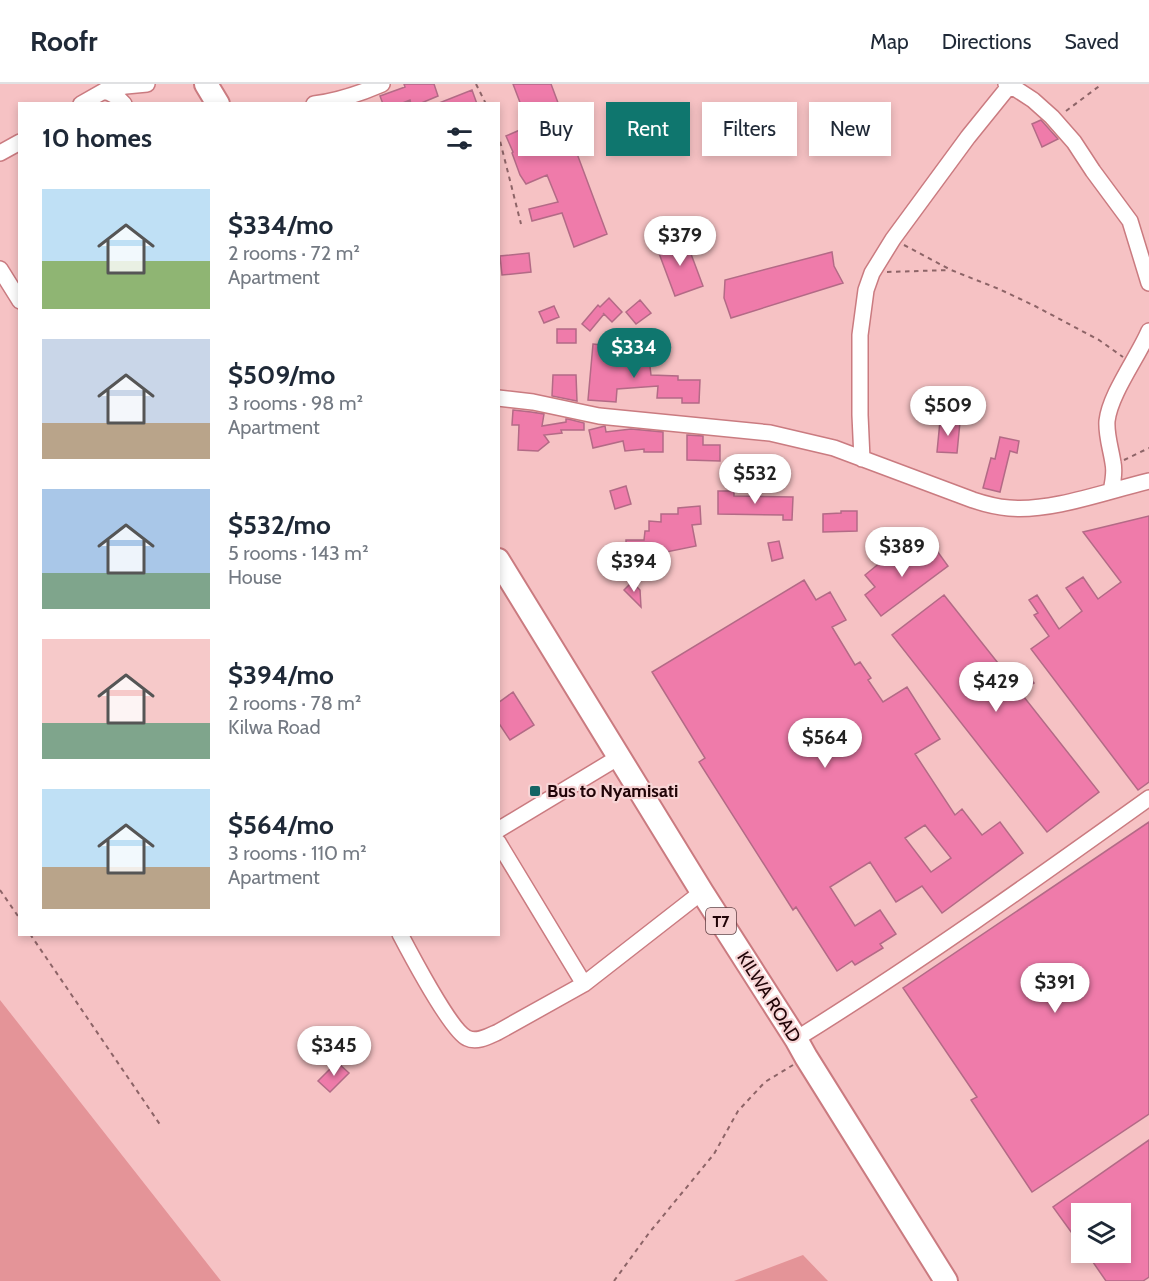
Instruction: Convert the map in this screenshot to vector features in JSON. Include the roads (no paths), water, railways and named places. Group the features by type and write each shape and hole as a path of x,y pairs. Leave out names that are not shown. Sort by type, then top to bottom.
{"highway":[{"path":"206,84 217,102"},
{"name":"KILWA ROAD","path":"500,563 702,892 946,1281"}],"street":[{"path":"85,102 104,91 147,84"},
{"path":"330,102 356,95 382,84"},
{"path":"862,459 860,334 866,290 872,273 893,239 1008,84 1033,100 1052,117 1074,142 1130,221 1149,283"},
{"path":"104,91 121,102"},
{"path":"0,153 18,143"},
{"path":"0,269 18,298"},
{"path":"1111,491 1114,465 1107,433 1107,420 1113,401 1149,331"},
{"path":"500,398 533,402 599,416 770,433 818,444 992,506 1032,508 1057,505 1149,481"},
{"path":"500,829 619,757"},
{"path":"801,1048 842,1011 959,933 1149,798"},
{"path":"500,845 584,984"},
{"path":"401,936 435,996 457,1029 464,1037 473,1040 498,1032 584,984 702,892"}],"place":[{"name":"Bus to Nyamisati","path":"535,791"}]}
